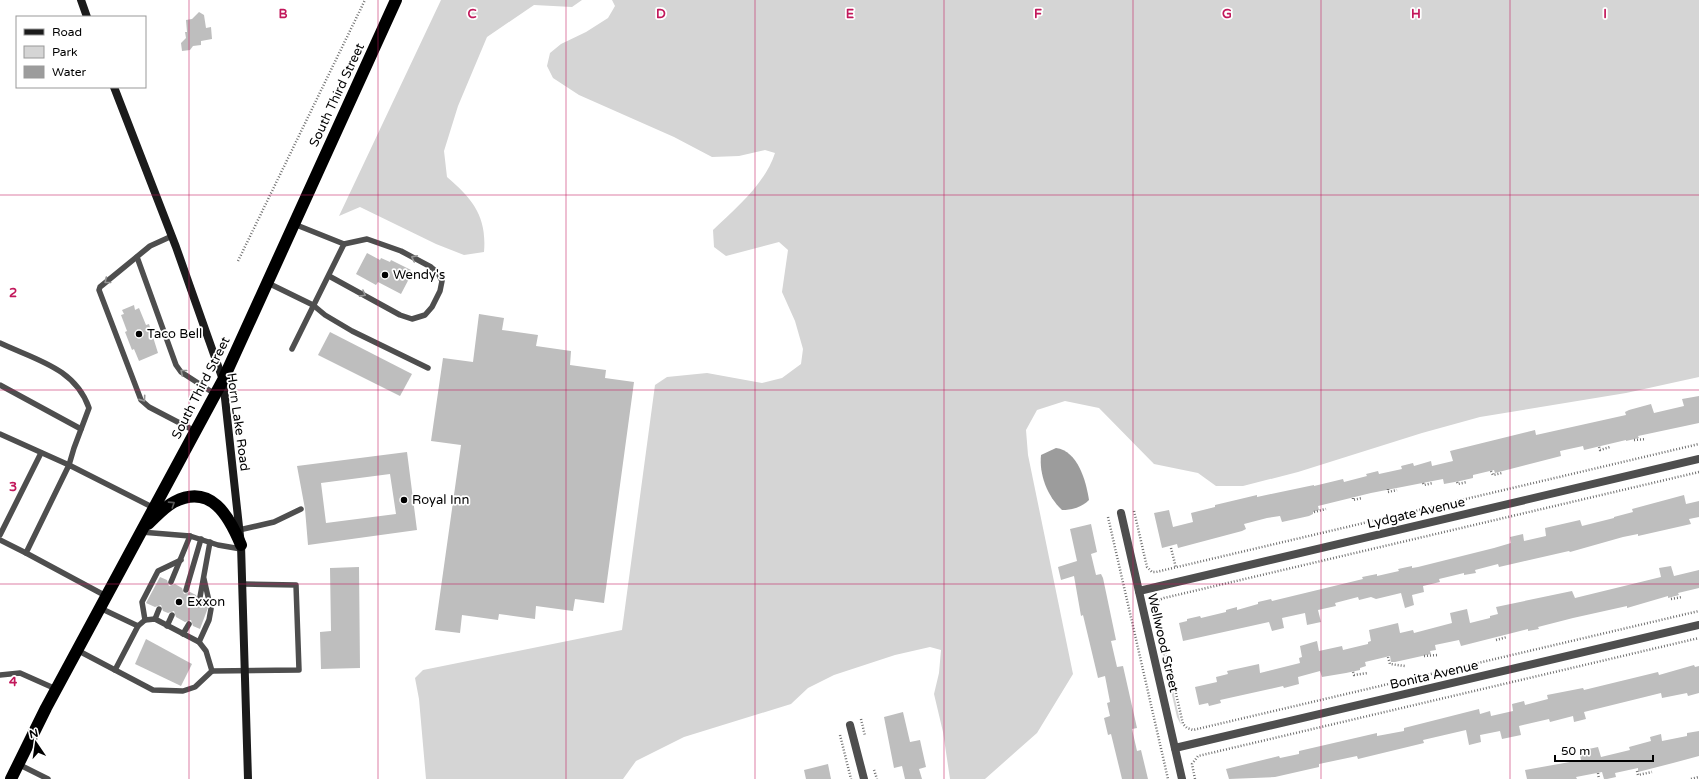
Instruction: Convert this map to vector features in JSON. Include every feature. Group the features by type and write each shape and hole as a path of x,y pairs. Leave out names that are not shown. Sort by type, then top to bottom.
{"highway":[{"name":"South Third Street","path":"11,779 56,689 223,380 396,0"},
{"path":"142,530 172,503 183,498 204,498 218,505 225,513 232,524 241,547"}],"main road":[{"path":"81,0 87,16"},
{"name":"Horn Lake Road","path":"114,88 172,236 223,380 241,547 246,672 248,779"}],"street":[{"name":"Lydgate Avenue","path":"1139,591 1699,458"},
{"name":"Wellwood Street","path":"1121,513 1182,779"},
{"name":"Bonita Avenue","path":"1175,748 1699,625"},
{"path":"850,725 864,779"}],"lane":[{"path":"294,224 344,244 367,239 401,251 431,267 438,273 442,281 440,291 425,315 412,319 400,315 329,276"},
{"path":"172,236 150,246 100,287 99,290 141,400 149,407 195,431"},
{"path":"292,349 344,244"},
{"path":"138,257 176,365 181,372 215,394"},
{"path":"267,282 313,305 325,315 352,331 428,368"},
{"path":"0,343 64,373 77,385 84,395 89,408 69,465 26,553"},
{"path":"0,386 81,429"},
{"path":"0,434 69,465 154,508"},
{"path":"0,534 41,453"},
{"path":"239,530 274,522 301,509"},
{"path":"142,530 190,536 210,542 241,547"},
{"path":"172,582 190,536"},
{"path":"186,590 201,539"},
{"path":"0,540 107,596"},
{"path":"200,596 210,542"},
{"path":"145,620 142,602 158,571 180,560"},
{"path":"204,576 209,601"},
{"path":"77,650 153,690 183,691 195,687 212,671 246,672 299,670 296,585 243,584"},
{"path":"100,608 138,626"},
{"path":"155,619 159,609"},
{"path":"199,642 209,620 210,609"},
{"path":"167,626 172,615"},
{"path":"115,670 138,626 145,620 155,619 199,642 206,651 212,671"},
{"path":"184,634 189,624"},
{"path":"0,675 20,674 56,689"},
{"path":"18,764 48,779"}],"path":[{"path":"238,260 365,0"},
{"path":"1634,440 1646,439"},
{"path":"1134,512 1148,570 1156,572 1699,444"},
{"path":"1599,447 1600,450 1610,447"},
{"path":"1492,471 1493,476 1502,473"},
{"path":"1699,472 1164,598 1159,600 1156,607 1183,724 1187,728 1193,730 1699,611"},
{"path":"1457,482 1458,484 1467,482"},
{"path":"1423,483 1424,485 1433,483"},
{"path":"1388,489 1388,492 1397,490"},
{"path":"1353,498 1353,500 1362,498"},
{"path":"1314,512 1326,509"},
{"path":"1108,517 1168,779"},
{"path":"1171,548 1176,568"},
{"path":"1671,599 1682,596"},
{"path":"1496,640 1507,637"},
{"path":"1195,779 1192,764 1198,756 1699,638"},
{"path":"1424,656 1438,655"},
{"path":"1388,657 1390,664 1404,666"},
{"path":"1353,672 1354,675 1368,673"},
{"path":"840,735 851,779"},
{"path":"1637,771 1638,775 1652,772"},
{"path":"1598,773 1599,779"},
{"path":"1691,779 1699,777"}],"green space":[{"path":"441,0 582,0 572,7 534,5 487,37 458,106 444,151 447,177 471,201 483,229 484,252 464,255 436,244 360,207 339,216"},
{"path":"612,0 1699,0 1699,377 1626,393 1480,417 1422,433 1298,472 1243,486 1216,486 1198,473 1154,464 1099,408 1065,401 1037,410 1026,430 1028,455 1073,674 1037,733 985,779 950,779 943,732 934,694 939,673 941,650 930,647 895,655 834,675 808,688 791,704 684,737 636,761 623,779 426,779 419,699 415,678 423,670 622,630 655,385 667,377 707,373 762,383 782,378 801,364 803,349 795,321 782,292 788,250 779,242 726,256 714,247 713,230 749,195 764,175 775,153 765,150 739,156 712,157 674,137 579,95 553,78 547,66 550,53 561,44 586,32 608,18 615,6"},
{"path":"1154,607 1181,725 1177,717 1154,616"}],"water":[{"path":"1056,448 1064,450 1075,461 1080,468 1086,484 1089,500 1077,508 1062,510 1052,498 1045,484 1041,470 1041,455"}],"building":[{"path":"199,12 204,15 206,28 211,27 212,39 201,41 201,45 193,46 190,50 182,51 181,43 186,38 185,32 187,32 186,20 192,19"},
{"name":"Wendy's","path":"367,253 380,260 381,258 390,262 391,260 411,270 410,272 412,273 401,294 378,282 376,285 356,274"},
{"name":"Taco Bell","path":"134,305 135,310 139,308 146,325 149,324 158,353 139,361 134,349 132,350 125,332 127,331 121,315 124,314 122,310"},
{"path":"479,314 504,318 502,330 538,335 536,346 571,351 570,365 606,370 605,378 634,382 604,603 575,599 573,611 536,606 535,619 499,614 498,620 462,615 460,633 435,630 461,445 431,441 443,358 473,362"},
{"path":"330,332 412,374 400,396 318,355"},
{"path":"1699,396 1699,423 1638,436 1639,438 1584,450 1583,446 1560,451 1561,456 1495,473 1494,470 1473,475 1473,478 1460,481 1444,484 1443,479 1371,493 1318,506 1319,510 1313,512 1313,514 1309,516 1282,522 1280,516 1267,518 1244,524 1246,529 1242,531 1178,548 1177,544 1162,548 1154,513 1169,510 1173,527 1193,522 1191,513 1215,507 1215,505 1257,495 1257,497 1343,479 1344,482 1367,476 1366,474 1378,471 1379,474 1402,469 1401,466 1413,463 1414,466 1431,461 1432,466 1453,461 1450,451 1535,430 1536,435 1626,415 1625,412 1629,410 1651,404 1654,413 1684,406 1682,399"},
{"name":"Royal Inn","path":"407,452 417,530 308,545 305,509 297,466","holes":["390,474 396,514 326,523 321,483"]},
{"path":"1684,495 1686,504 1699,501 1699,517 1689,519 1691,524 1638,536 1638,534 1623,537 1570,552 1499,567 1498,564 1475,570 1476,573 1464,575 1464,573 1439,579 1440,582 1423,586 1424,592 1412,595 1414,605 1405,608 1401,593 1376,599 1371,597 1359,600 1358,597 1335,603 1336,606 1318,610 1321,622 1307,625 1305,613 1282,618 1284,628 1272,631 1269,622 1183,641 1179,623 1187,621 1187,619 1200,616 1201,618 1226,612 1226,610 1237,607 1237,610 1258,604 1258,602 1271,599 1272,601 1363,579 1362,577 1377,574 1377,576 1399,571 1398,569 1412,566 1412,568 1418,567 1494,548 1511,543 1510,537 1523,534 1524,541 1546,536 1545,528 1580,520 1582,526 1633,512 1632,509"},
{"path":"1091,524 1097,552 1091,554 1096,575 1101,574 1103,578 1116,640 1111,641 1117,667 1123,666 1137,728 1132,729 1137,751 1141,750 1148,779 1122,779 1111,734 1108,735 1104,718 1110,716 1107,703 1110,702 1105,676 1098,678 1083,615 1081,616 1074,576 1061,580 1058,567 1077,561 1070,529"},
{"path":"1671,566 1674,576 1699,570 1699,588 1678,593 1679,595 1668,598 1668,596 1627,608 1627,606 1573,618 1538,627 1539,629 1528,631 1528,629 1461,646 1459,640 1435,645 1436,650 1430,651 1431,654 1395,662 1391,662 1390,656 1365,662 1366,666 1360,668 1360,670 1322,677 1320,671 1298,677 1299,684 1284,688 1283,686 1220,700 1221,703 1209,706 1208,703 1199,705 1195,687 1217,682 1216,677 1228,674 1227,671 1259,664 1260,673 1300,663 1299,658 1302,657 1300,646 1317,641 1319,651 1342,646 1343,650 1368,644 1368,642 1371,641 1369,630 1398,623 1400,633 1413,630 1414,633 1452,623 1450,613 1467,609 1470,623 1490,618 1490,616 1498,614 1496,607 1572,591 1575,598 1661,577 1659,568"},
{"path":"359,567 360,668 321,669 320,632 331,631 330,568"},
{"name":"Exxon","path":"160,577 167,580 169,586 175,584 182,588 184,594 190,592 196,595 198,600 201,601 204,599 206,604 209,605 200,629 193,626 191,620 185,622 176,617 174,611 168,613 163,611 161,605 155,607 146,603"},
{"path":"146,639 192,664 181,686 135,664"},
{"path":"1694,665 1695,667 1699,666 1699,693 1688,696 1687,693 1662,698 1661,693 1584,712 1586,719 1574,722 1573,716 1550,722 1549,719 1519,726 1521,735 1502,739 1500,731 1480,735 1481,742 1469,745 1466,730 1423,740 1424,743 1358,759 1357,756 1319,764 1319,767 1275,777 1229,779 1226,769 1279,756 1280,758 1299,754 1299,751 1377,733 1377,736 1404,731 1404,728 1479,709 1480,714 1490,711 1491,716 1513,711 1512,704 1524,701 1525,705 1548,699 1547,695 1583,688 1584,690 1658,672 1659,675"},
{"path":"903,712 910,742 920,740 926,767 919,769 922,779 905,779 902,766 894,768 884,717"},
{"path":"1699,731 1699,756 1638,772 1638,768 1615,773 1616,777 1607,779 1604,779 1602,772 1576,777 1577,779 1527,779 1525,770 1581,760 1579,751 1598,747 1601,757 1630,750 1629,747 1651,741 1650,737 1661,734 1662,741 1687,736 1687,733"},
{"path":"828,764 831,779 806,779 804,770"}],"place":[{"name":"Wendy's","path":"385,275"},
{"name":"Taco Bell","path":"139,334"},
{"name":"Royal Inn","path":"404,500"},
{"name":"Exxon","path":"179,602"}]}
